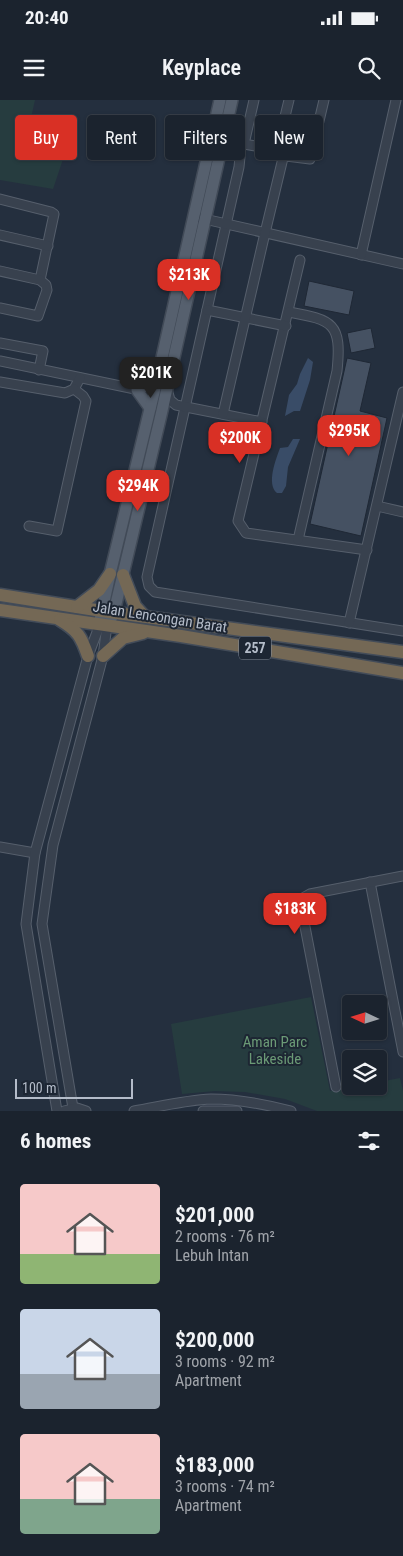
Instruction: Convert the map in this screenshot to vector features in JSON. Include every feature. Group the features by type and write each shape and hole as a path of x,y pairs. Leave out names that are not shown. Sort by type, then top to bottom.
{"highway":[{"path":"77,607 98,590 110,574"},
{"path":"123,574 135,606 144,616"},
{"name":"Jalan Lencongan Barat","path":"0,595 403,652"},
{"name":"Jalan Lencongan Barat","path":"0,610 103,624 403,673"},
{"path":"54,618 80,634 88,656"},
{"path":"103,656 123,638 153,632"}],"main road":[{"path":"103,624 123,574 167,389 200,218 220,100"},
{"path":"229,115 232,100"},
{"path":"108,611 110,574 150,408 200,218 218,160"},
{"path":"150,408 137,390 157,380"}],"street":[{"path":"254,100 244,144 273,149 277,148 289,100"},
{"path":"224,414 284,158 286,156 310,159 324,100"},
{"path":"361,254 396,100"},
{"path":"240,160 207,310 181,405 147,576 149,586 154,592 403,631"},
{"path":"0,199 54,214 40,280"},
{"path":"200,218 403,264"},
{"path":"0,235 48,246"},
{"path":"300,260 286,326 238,521 240,527 246,533 367,550"},
{"path":"0,271 40,280 46,285 47,290 38,316 0,308"},
{"path":"207,310 286,326"},
{"path":"289,312 318,318 327,322 332,326 337,336 339,349 337,371 298,540"},
{"path":"0,343 42,352 39,370"},
{"path":"0,361 154,393"},
{"path":"0,382 65,393 74,390 80,378"},
{"path":"167,389 170,400 181,405 262,422"},
{"path":"29,526 57,530 86,401 83,396 74,390"},
{"path":"349,623 398,435 403,392"},
{"path":"161,415 168,409 181,405"},
{"path":"378,506 403,512"},
{"path":"57,1111 26,924 35,853 88,656 103,624"},
{"path":"86,1111 68,1110 42,924 53,845 103,656 103,624"},
{"path":"0,847 35,853"},
{"path":"336,1087 301,906 303,898 310,894 403,876"},
{"path":"370,882 403,1052"},
{"path":"134,1111 209,1099 240,1100 266,1104 291,1111"},
{"path":"203,1111 236,1111"}],"green space":[{"path":"0,100 35,100 32,115 15,115 15,160 63,160 53,189 0,180"},
{"name":"Aman Parc Lakeside","path":"311,997 330,1091 342,1089 342,1095 387,1095 387,1080 400,1078 403,1091 403,1111 317,1111 285,1099 245,1092 215,1091 182,1094 171,1024"}],"water":[{"path":"308,358 313,362 310,380 300,411 294,411 285,416 289,395 297,384"},
{"path":"293,439 300,439 288,467 286,486 282,493 277,493 272,484 274,465 280,448 288,447"}],"building":[{"path":"309,281 354,291 349,315 304,306"},
{"path":"371,328 375,348 351,353 347,333"},
{"path":"347,358 371,363 360,411 387,418 361,536 310,524"}]}
